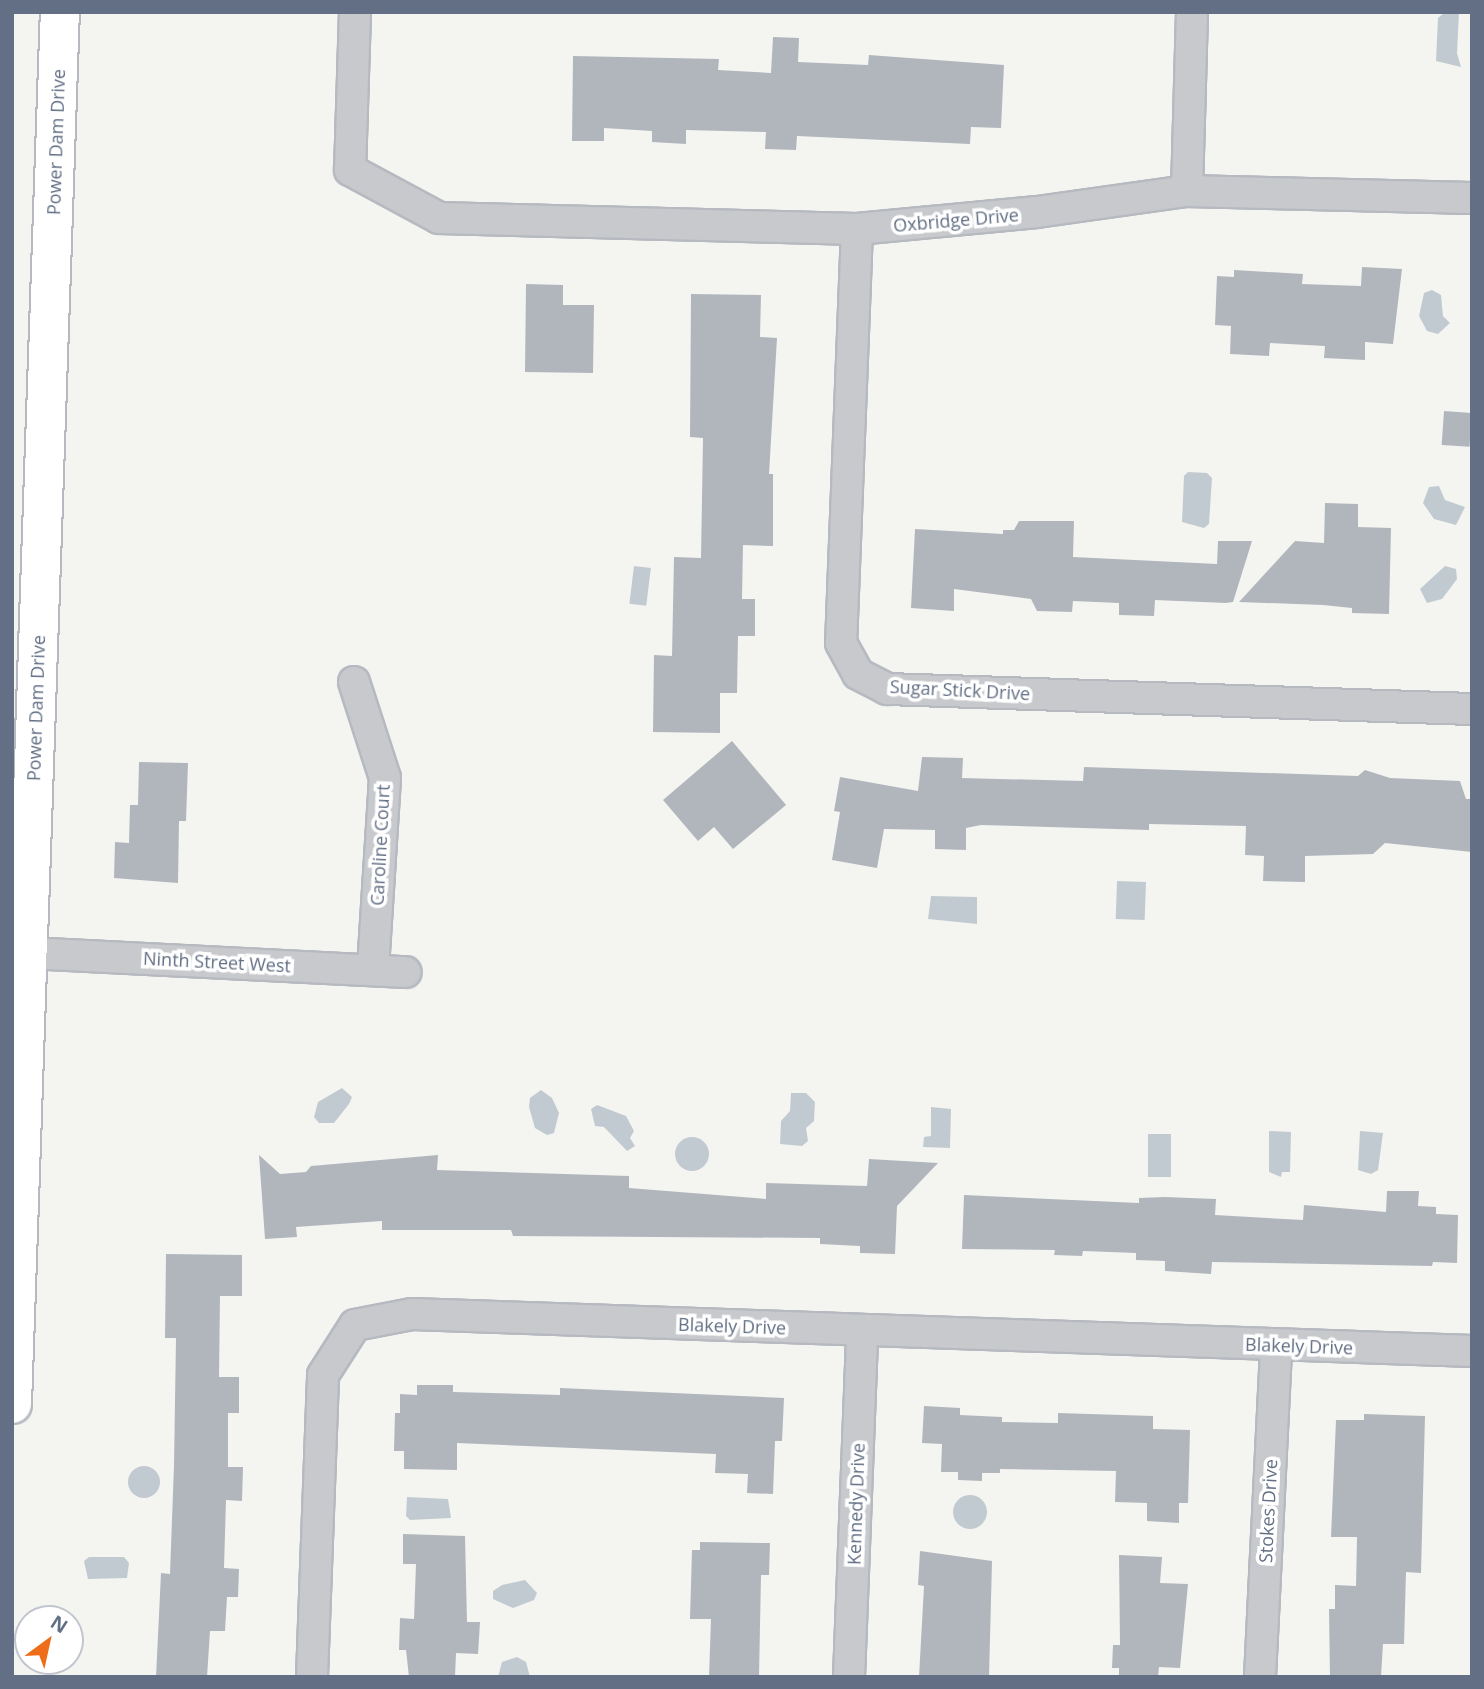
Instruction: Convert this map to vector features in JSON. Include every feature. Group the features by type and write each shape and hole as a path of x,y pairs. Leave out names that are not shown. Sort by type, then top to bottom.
{"main road":[{"name":"Power Dam Drive","path":"12,1404 28,953 22,862 60,12"}],"street":[{"name":"Oxbridge Drive","path":"355,12 350,170 439,218 858,229 1037,212 1187,191 1472,198"},
{"path":"1187,191 1192,12"},
{"name":"Sugar Stick Drive","path":"858,229 841,643 858,674 887,689 1472,709"},
{"name":"Caroline Court","path":"354,682 385,778 373,970"},
{"name":"Ninth Street West","path":"28,953 406,972"},
{"name":"Blakely Drive","path":"312,1677 323,1374 355,1325 412,1314 1472,1351"},
{"name":"Kennedy Drive","path":"849,1677 862,1331"},
{"name":"Stokes Drive","path":"1260,1677 1276,1345"}],"shaded area":[{"path":"1445,12 1459,12 1457,53 1461,67 1436,61 1438,18"},
{"path":"1432,290 1441,295 1443,316 1450,323 1438,334 1427,331 1419,316 1424,293"},
{"path":"1188,472 1207,473 1212,478 1209,524 1204,528 1182,522 1184,476"},
{"path":"1439,486 1445,500 1465,507 1456,525 1434,519 1423,503 1429,487"},
{"path":"634,566 651,568 646,606 629,604"},
{"path":"1445,566 1456,569 1457,579 1442,599 1427,603 1420,589"},
{"path":"1117,881 1146,882 1145,920 1116,919"},
{"path":"931,896 977,897 977,924 928,919"},
{"path":"342,1088 352,1097 349,1104 334,1123 319,1123 314,1117 318,1102"},
{"path":"541,1090 552,1098 559,1113 554,1133 547,1135 535,1128 529,1107 530,1098"},
{"path":"791,1093 806,1093 815,1102 814,1121 806,1128 808,1141 802,1146 780,1144 781,1121 790,1111"},
{"path":"597,1105 626,1116 634,1131 630,1138 635,1146 627,1151 604,1127 595,1126 591,1109"},
{"path":"931,1107 951,1109 950,1148 923,1147 924,1137 931,1136"},
{"path":"1269,1131 1291,1132 1290,1172 1282,1172 1281,1177 1269,1172"},
{"path":"1360,1131 1383,1133 1378,1170 1371,1174 1358,1170"},
{"path":"1148,1134 1171,1134 1171,1177 1148,1177"},
{"path":"692,1137 704,1142 709,1154 704,1166 692,1171 680,1166 675,1154 680,1142"},
{"path":"144,1466 156,1470 160,1482 156,1494 144,1498 132,1494 128,1482 132,1470"},
{"path":"970,1495 982,1500 987,1512 982,1524 970,1529 958,1524 953,1512 958,1500"},
{"path":"407,1497 448,1499 451,1518 410,1520 406,1516"},
{"path":"89,1557 124,1557 129,1563 127,1578 88,1579 84,1561"},
{"path":"525,1580 537,1593 534,1600 513,1608 493,1599 493,1591 502,1585"},
{"path":"517,1657 526,1662 530,1677 498,1677 502,1662"}],"building":[{"path":"773,37 799,38 798,62 868,65 869,55 1004,65 1001,128 971,127 970,144 797,136 796,150 765,149 766,132 686,130 686,144 652,142 652,131 604,128 604,141 572,141 573,56 719,59 718,70 771,73"},
{"path":"1362,267 1402,269 1393,344 1365,342 1365,360 1324,358 1325,346 1270,343 1269,356 1230,354 1231,326 1215,325 1217,276 1234,277 1234,270 1303,274 1302,284 1361,286"},
{"path":"526,284 563,285 563,305 594,305 593,373 525,372"},
{"path":"691,294 761,295 760,337 777,338 769,474 773,474 773,546 743,545 742,599 755,599 755,636 738,636 737,693 720,693 720,733 653,732 654,655 672,656 674,557 701,558 703,438 690,437"},
{"path":"1444,411 1472,413 1470,447 1442,445"},
{"path":"1325,503 1358,504 1358,527 1391,528 1389,614 1352,613 1352,608 1323,605 1239,602 1295,541 1324,543"},
{"path":"1019,521 1074,521 1073,557 1217,564 1218,541 1252,541 1233,602 1155,600 1154,616 1119,615 1119,603 1073,601 1072,612 1037,611 1031,599 954,589 954,611 911,608 915,529 1003,534 1003,530 1014,530"},
{"path":"732,741 786,805 733,849 714,827 698,841 663,800"},
{"path":"922,757 963,758 962,778 1083,781 1084,767 1358,776 1365,770 1390,778 1460,781 1466,799 1472,799 1472,852 1385,843 1373,854 1305,856 1305,882 1263,881 1264,856 1245,855 1246,826 1149,824 1149,830 981,825 966,828 966,850 935,849 935,830 884,829 877,868 832,860 840,812 834,811 840,777 918,791"},
{"path":"139,762 188,763 186,821 179,821 178,883 114,878 115,842 129,843 130,805 138,805"},
{"path":"259,1155 280,1174 306,1172 311,1166 438,1155 437,1170 629,1176 629,1188 766,1199 766,1183 867,1186 869,1159 938,1163 897,1206 895,1254 860,1253 860,1246 820,1244 820,1238 513,1236 511,1230 382,1230 382,1221 296,1227 297,1237 265,1239"},
{"path":"1387,1191 1419,1191 1418,1206 1436,1207 1436,1214 1458,1215 1457,1263 1433,1262 1432,1266 1212,1262 1211,1274 1165,1271 1165,1261 1136,1260 1136,1253 1083,1251 1082,1256 1054,1255 1055,1250 962,1249 964,1195 1139,1203 1139,1198 1216,1199 1215,1215 1303,1220 1304,1205 1386,1212"},
{"path":"166,1254 242,1255 242,1296 220,1296 219,1377 239,1377 239,1413 228,1413 228,1467 243,1467 242,1501 226,1500 224,1568 239,1569 238,1597 227,1597 225,1631 210,1631 207,1677 156,1677 161,1573 170,1574 174,1465 176,1338 165,1338"},
{"path":"417,1385 453,1385 453,1392 560,1395 560,1388 784,1398 782,1441 775,1441 773,1494 747,1493 748,1474 715,1473 716,1454 457,1443 457,1470 404,1469 404,1451 394,1451 395,1413 400,1413 400,1394 417,1395"},
{"path":"924,1406 960,1408 960,1415 1002,1417 1002,1422 1058,1423 1058,1413 1153,1416 1153,1429 1190,1430 1188,1503 1179,1503 1179,1523 1147,1521 1147,1503 1115,1502 1116,1471 1000,1469 1000,1473 982,1473 982,1481 958,1480 958,1472 941,1472 942,1444 922,1443"},
{"path":"1364,1414 1425,1416 1421,1573 1406,1572 1404,1644 1383,1644 1381,1677 1330,1677 1329,1609 1335,1609 1335,1585 1356,1586 1357,1537 1331,1537 1336,1420 1364,1420"},
{"path":"403,1534 465,1536 467,1622 480,1622 478,1654 456,1653 455,1677 409,1677 406,1650 399,1650 400,1618 414,1619 416,1564 403,1564"},
{"path":"700,1542 770,1543 769,1575 761,1575 759,1677 709,1677 711,1619 690,1619 692,1550 700,1550"},
{"path":"920,1551 992,1561 989,1677 919,1677 924,1586 918,1585"},
{"path":"1119,1555 1162,1557 1160,1583 1188,1584 1180,1668 1159,1667 1158,1677 1119,1677 1119,1668 1112,1668 1113,1645 1120,1645"}]}
